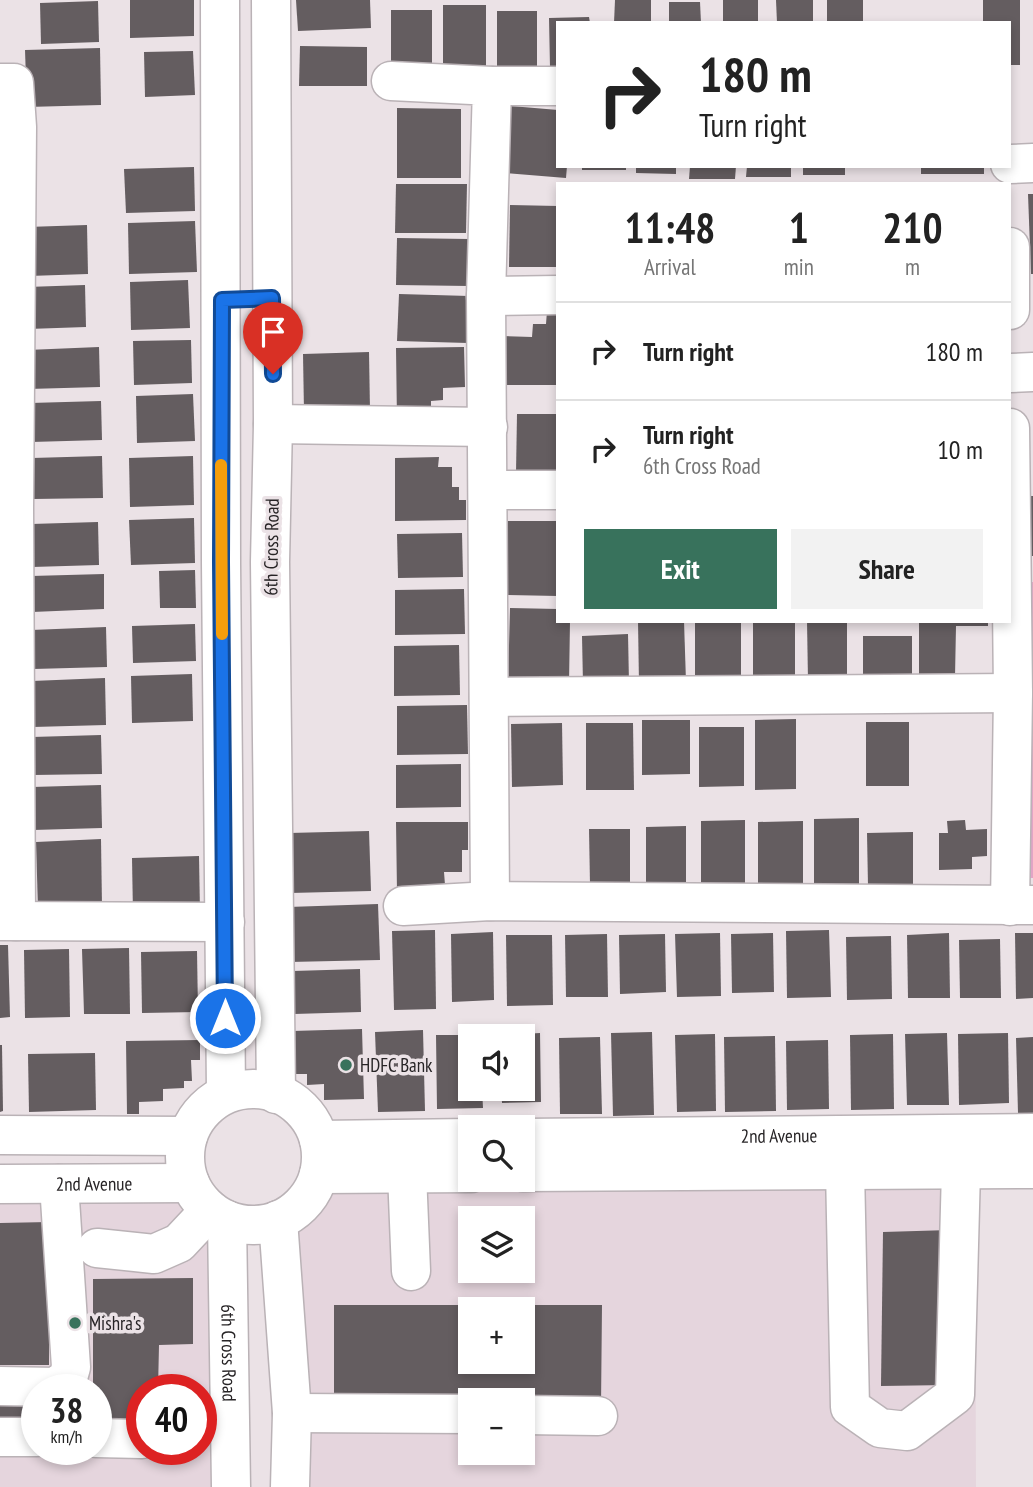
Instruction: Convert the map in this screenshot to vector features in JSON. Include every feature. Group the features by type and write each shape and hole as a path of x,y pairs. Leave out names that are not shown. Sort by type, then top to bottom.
{"street":[{"path":"226,1093 220,6 271,6"},
{"name":"6th Cross Road","path":"271,6 273,424 270,562 276,1094"},
{"path":"391,81 556,86"},
{"path":"0,83 13,83 16,116 8,294 8,921 225,922"},
{"path":"490,901 486,296 492,86"},
{"path":"1011,165 1033,163"},
{"path":"486,296 556,295"},
{"path":"222,300 272,298"},
{"path":"1011,373 1033,372"},
{"path":"273,424 488,427"},
{"path":"403,906 490,901 1022,905 1013,693 1023,575 1011,485"},
{"path":"488,490 556,490"},
{"path":"221,562 270,562"},
{"path":"489,697 1013,693"},
{"path":"233,1089 264,1089 288,1098 306,1114 319,1157 307,1199 290,1216 268,1224 239,1225 209,1205 184,1155 188,1136 200,1114 226,1093 233,1089"},
{"name":"2nd Avenue","path":"535,1138 1033,1133"},
{"path":"0,1135 188,1136"},
{"path":"319,1157 458,1140"},
{"path":"319,1157 407,1173 458,1172"},
{"path":"845,1169 850,1407 880,1428 907,1431 955,1395 961,1170"},
{"name":"2nd Avenue","path":"535,1172 1033,1169"},
{"path":"407,1173 411,1270"},
{"name":"2nd Avenue","path":"0,1184 59,1184 209,1205"},
{"path":"0,1385 55,1387 68,1378 71,1367 59,1184"},
{"path":"97,1248 154,1254 179,1243 209,1205"},
{"name":"6th Cross Road","path":"209,1205 214,1374"},
{"path":"278,1220 292,1413 290,1487"},
{"path":"292,1413 458,1414"},
{"path":"535,1415 598,1416"},
{"path":"0,1437 21,1437"},
{"name":"6th Cross Road","path":"217,1443 231,1487"}],"shaded area":[{"path":"1023,582 1033,582 1033,878 1023,878"},
{"path":"975,1183 976,1487 292,1487 289,1232 319,1205 327,1185 458,1185 458,1192 535,1192 535,1184"},
{"path":"180,1192 214,1228 214,1374 126,1374 126,1465 214,1465 214,1487 0,1487 0,1194"}],"building":[{"path":"130,0 194,0 194,36 130,38"},
{"path":"296,0 370,0 371,28 298,31"},
{"path":"615,0 651,0 651,21 614,21"},
{"path":"723,0 758,0 758,21 723,21"},
{"path":"776,0 813,0 813,21 777,21"},
{"path":"827,0 863,0 863,21 827,21"},
{"path":"983,0 1020,0 1020,65 1011,65 1011,21 983,21"},
{"path":"98,1 99,42 41,44 40,3"},
{"path":"669,2 700,2 701,21 669,21"},
{"path":"443,5 486,5 486,72 443,72"},
{"path":"391,10 432,10 432,70 391,70"},
{"path":"497,11 537,11 537,66 497,66"},
{"path":"589,17 590,21 556,21 556,67 550,67 549,18"},
{"path":"300,46 367,47 367,86 299,86"},
{"path":"100,48 101,105 27,107 25,50"},
{"path":"193,51 195,95 145,97 144,52"},
{"path":"511,106 556,110 556,168 567,168 566,178 505,173"},
{"path":"397,108 461,109 461,178 397,178"},
{"path":"194,167 195,211 126,213 124,169"},
{"path":"582,168 626,168 626,170"},
{"path":"636,168 676,168 676,174 636,173"},
{"path":"690,168 736,168 735,179 689,179"},
{"path":"747,168 791,168 791,177 746,177"},
{"path":"803,168 845,168 845,175 803,175"},
{"path":"921,168 984,168 984,174 921,174"},
{"path":"396,184 467,184 466,233 395,233"},
{"path":"1028,194 1033,194 1033,274 1031,274"},
{"path":"510,205 556,206 556,267 509,267"},
{"path":"195,221 197,272 129,274 128,223"},
{"path":"87,225 88,274 29,276 27,227"},
{"path":"397,238 469,239 469,286 396,285"},
{"path":"188,280 190,328 131,330 130,282"},
{"path":"85,285 86,327 28,329 27,287"},
{"path":"399,294 469,296 468,343 397,341"},
{"path":"547,311 556,311 556,385 502,385 502,336 532,337 533,324 546,324"},
{"path":"191,340 192,383 134,385 133,341"},
{"path":"99,347 100,387 28,389 27,350"},
{"path":"464,347 465,387 443,388 443,400 431,401 431,420 397,421 396,348"},
{"path":"369,352 370,411 304,412 303,354"},
{"path":"193,394 195,441 137,443 136,396"},
{"path":"101,401 102,440 31,442 30,403"},
{"path":"517,414 556,414 556,473 516,473"},
{"path":"102,456 103,498 33,499 32,458"},
{"path":"193,456 194,505 130,507 129,458"},
{"path":"439,457 438,467 452,467 452,487 459,487 459,500 466,500 466,520 395,521 395,458"},
{"path":"1029,496 1033,496 1033,556 1030,556"},
{"path":"194,518 195,563 131,565 129,520"},
{"path":"508,521 556,521 556,596 507,595"},
{"path":"98,522 99,565 32,567 31,524"},
{"path":"462,533 463,577 398,578 397,534"},
{"path":"195,570 196,608 160,608 159,571"},
{"path":"104,574 104,609 32,612 31,576"},
{"path":"464,589 465,634 395,635 395,590"},
{"path":"510,608 556,609 556,623 570,623 569,684 508,683"},
{"path":"638,623 684,623 686,682 639,684"},
{"path":"695,623 741,623 741,684 695,684"},
{"path":"753,623 795,623 795,684 753,685"},
{"path":"807,623 847,623 847,681 808,681"},
{"path":"919,623 988,623 988,626 956,626 955,677 919,677"},
{"path":"195,624 196,661 133,663 132,626"},
{"path":"106,627 107,667 33,669 31,630"},
{"path":"628,634 629,683 583,684 582,636"},
{"path":"863,636 912,636 912,681 863,681"},
{"path":"459,645 460,695 394,696 394,646"},
{"path":"192,674 193,721 132,723 131,676"},
{"path":"105,678 106,725 33,727 32,681"},
{"path":"467,705 468,754 397,755 397,706"},
{"path":"796,719 796,789 755,790 755,720"},
{"path":"642,720 690,720 690,774 642,775"},
{"path":"866,722 909,722 909,786 866,786"},
{"path":"562,723 563,785 512,787 511,724"},
{"path":"586,723 633,723 634,790 586,790"},
{"path":"699,727 744,727 744,786 699,787"},
{"path":"101,735 102,774 33,775 32,737"},
{"path":"461,764 461,807 396,808 396,765"},
{"path":"101,785 102,828 33,830 32,787"},
{"path":"859,818 859,887 814,887 814,819"},
{"path":"745,820 745,888 701,889 701,821"},
{"path":"965,820 966,830 987,829 987,856 972,857 972,869 939,870 939,833 948,833 947,821"},
{"path":"803,821 803,887 758,888 758,822"},
{"path":"396,822 468,822 468,850 462,850 462,872 444,872 445,885 423,885 423,891 397,892"},
{"path":"686,826 686,887 646,888 646,827"},
{"path":"589,829 630,829 630,885 590,885"},
{"path":"369,831 371,891 290,893 289,833"},
{"path":"913,832 913,885 868,886 867,833"},
{"path":"101,839 102,907 38,909 36,842"},
{"path":"199,856 200,913 133,915 132,858"},
{"path":"378,904 380,960 289,962 288,907"},
{"path":"435,930 436,1009 394,1010 392,931"},
{"path":"829,930 831,997 787,998 786,931"},
{"path":"493,932 494,1000 452,1002 451,934"},
{"path":"720,933 721,996 677,997 675,934"},
{"path":"773,933 774,992 732,993 731,934"},
{"path":"949,933 950,998 908,998 907,935"},
{"path":"1015,933 1033,933 1033,998 1016,999"},
{"path":"607,934 608,997 566,997 565,935"},
{"path":"665,934 666,992 620,994 619,935"},
{"path":"506,935 552,935 553,1005 507,1006"},
{"path":"891,936 892,999 847,1000 846,937"},
{"path":"1000,939 1001,998 960,998 959,940"},
{"path":"0,945 8,945 10,1017 0,1018"},
{"path":"129,948 130,1014 84,1014 82,949"},
{"path":"69,949 70,1017 25,1018 24,950"},
{"path":"197,951 198,1012 142,1013 141,952"},
{"path":"360,969 361,1012 294,1014 293,971"},
{"path":"362,1029 364,1099 324,1100 324,1084 307,1085 307,1074 293,1074 292,1031"},
{"path":"423,1030 425,1111 378,1112 375,1032"},
{"path":"652,1032 654,1115 613,1116 611,1033"},
{"path":"535,1033 540,1033 541,1102 502,1103 535,1101"},
{"path":"947,1033 949,1105 907,1105 905,1034"},
{"path":"1008,1033 1009,1103 959,1105 958,1034"},
{"path":"715,1034 716,1111 677,1112 675,1035"},
{"path":"893,1034 894,1109 851,1110 850,1035"},
{"path":"436,1035 458,1035 458,1101 483,1101 483,1108 437,1109"},
{"path":"775,1036 776,1111 725,1112 724,1037"},
{"path":"600,1037 602,1114 560,1114 559,1038"},
{"path":"1033,1037 1033,1113 1018,1113 1016,1038"},
{"path":"200,1040 200,1060 191,1060 192,1081 184,1081 184,1088 163,1089 163,1101 139,1102 139,1114 127,1114 126,1041"},
{"path":"828,1040 829,1109 787,1110 786,1041"},
{"path":"0,1045 3,1111 0,1112"},
{"path":"95,1053 96,1110 29,1112 28,1054"},
{"path":"49,1222 49,1365 0,1365 0,1223"},
{"path":"950,1230 948,1385 881,1386 883,1232"},
{"path":"193,1278 193,1344 159,1345 158,1374 126,1374 126,1424 112,1424 112,1374 93,1374 93,1279"},
{"path":"334,1305 458,1305 458,1374 535,1374 535,1305 602,1305 601,1406 535,1401 535,1388 458,1388 458,1402 334,1406"},
{"path":"21,1392 21,1425 0,1425 0,1393"}],"slow traffic":[{"path":"221,465 222,634"}],"place":[{"name":"HDFC Bank","path":"346,1065"},
{"name":"Mishra's","path":"75,1323"}],"route":[{"path":"225,1018 222,300 272,298 273,374"}]}
